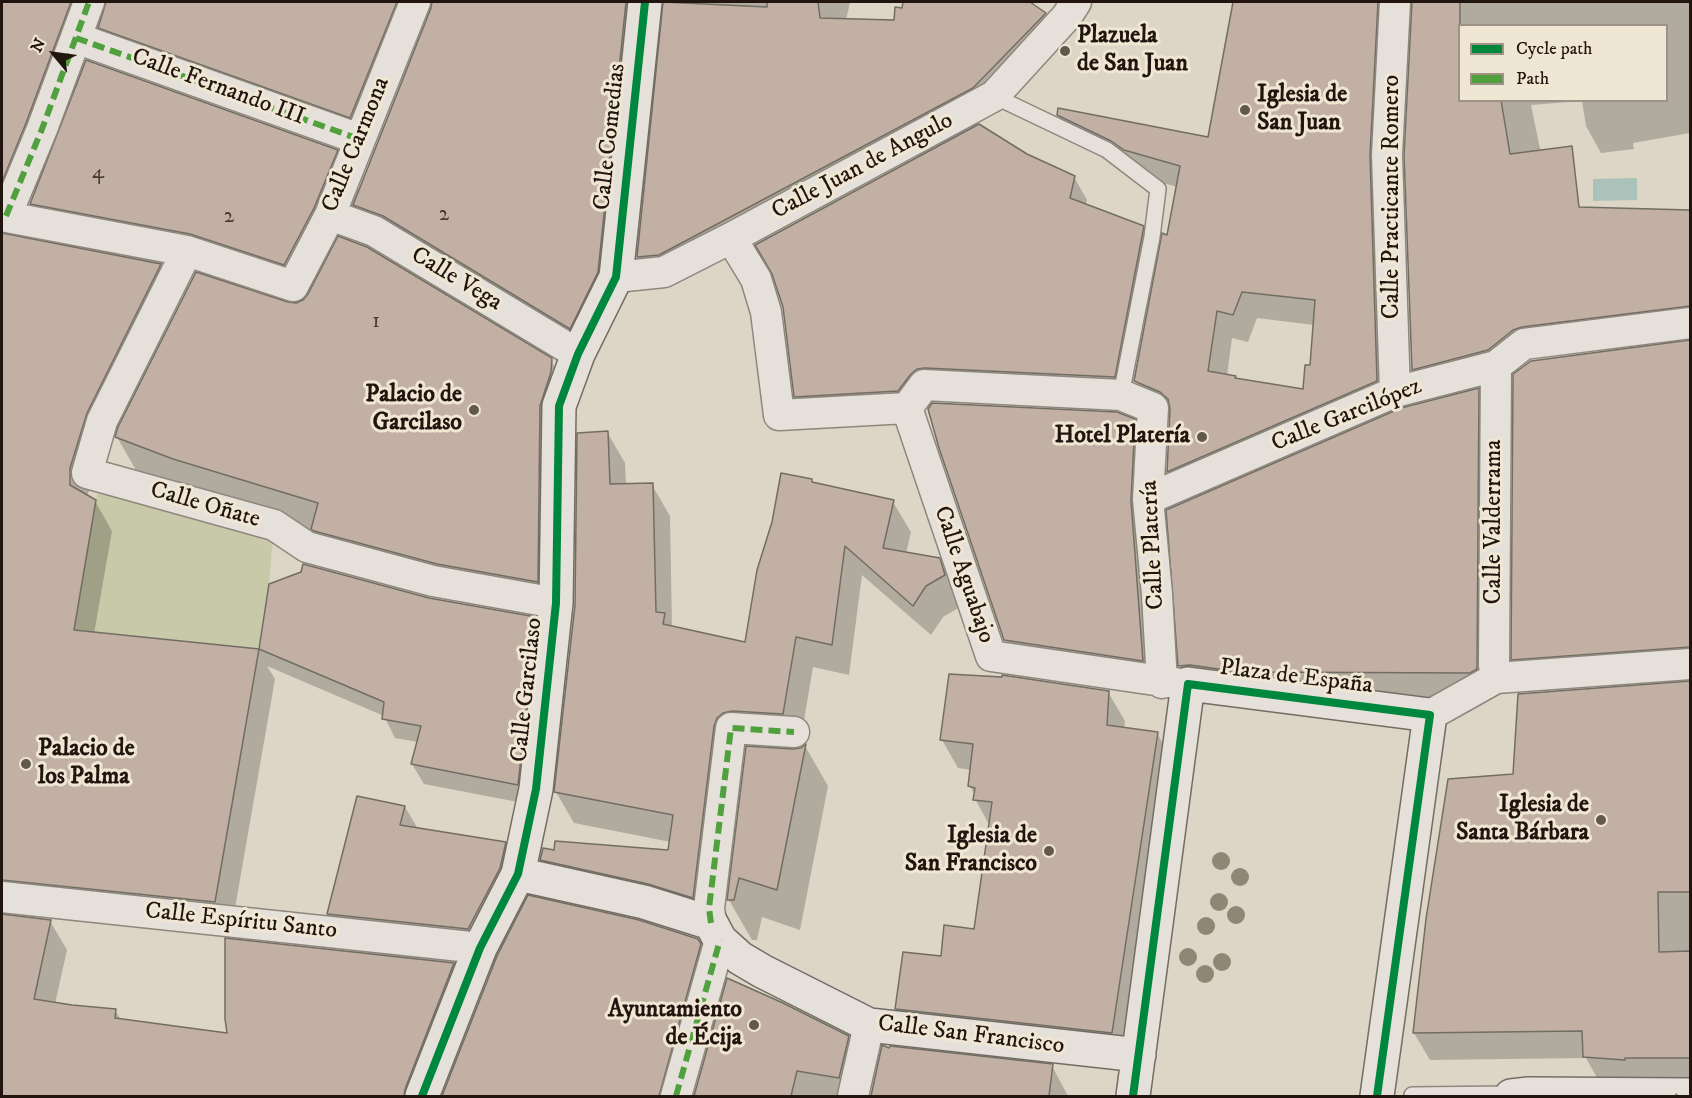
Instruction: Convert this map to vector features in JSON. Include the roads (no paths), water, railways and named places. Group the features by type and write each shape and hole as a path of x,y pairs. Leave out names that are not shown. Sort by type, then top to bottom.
{"street":[{"path":"89,2 4,216 187,251"},
{"name":"Calle Carmona","path":"187,251 293,286 330,215 415,2"},
{"name":"Calle Comedias","path":"616,277 645,2"},
{"name":"Calle Practicante Romero","path":"1395,2 1387,154 1395,392"},
{"name":"Calle Juan de Angulo","path":"616,277 664,272 994,96 1063,6"},
{"name":"Calle Fernando III","path":"76,38 359,139"},
{"name":"Calle Vega","path":"330,215 374,231 578,354"},
{"path":"731,238 756,279 766,312 779,415 907,408 924,386 1121,395"},
{"name":"Calle Oñate","path":"187,251 102,421 87,473 274,525 307,547 433,581 556,603"},
{"name":"Calle Garcilaso","path":"422,1096 480,948 518,874 536,789 556,603 559,406 578,354 616,277"},
{"name":"Calle Garcilópez","path":"1148,499 1395,392 1496,366 1524,344 1690,322"},
{"name":"Calle Valderrama","path":"1496,366 1494,665 1496,678"},
{"name":"Calle Platería","path":"1121,395 1153,408 1148,499 1157,594 1175,683"},
{"name":"Calle Aguabajo","path":"907,408 991,656 1175,683"},
{"path":"1377,1096 1430,715 1496,678 1690,664"},
{"name":"Plaza de España","path":"1133,1096 1139,1055 1175,683 1430,715"},
{"path":"676,1096 715,932 709,908 731,728 794,732"},
{"name":"Calle San Francisco","path":"518,874 644,902 715,932 740,958 869,1025 1139,1055"},
{"name":"Calle Espíritu Santo","path":"2,897 480,948"},
{"path":"854,1096 869,1025"},
{"path":"1520,1095 1682,1095"}],"lane":[{"path":"994,96 1107,150 1158,189 1152,237 1121,395"},
{"path":"1412,1095 1520,1095"}],"water":[{"path":"1637,178 1637,200 1593,201 1593,179"}],"place":[{"name":"Plazuela de San Juan","path":"1065,51"},
{"name":"Iglesia de San Juan","path":"1245,110"},
{"name":"Palacio de Garcilaso","path":"474,410"},
{"name":"Hotel Platería","path":"1202,437"},
{"name":"Palacio de los Palma","path":"26,764"},
{"name":"Iglesia de Santa Bárbara","path":"1601,820"},
{"name":"Iglesia de San Francisco","path":"1049,851"},
{"name":"Ayuntamiento de Écija","path":"754,1025"}]}
